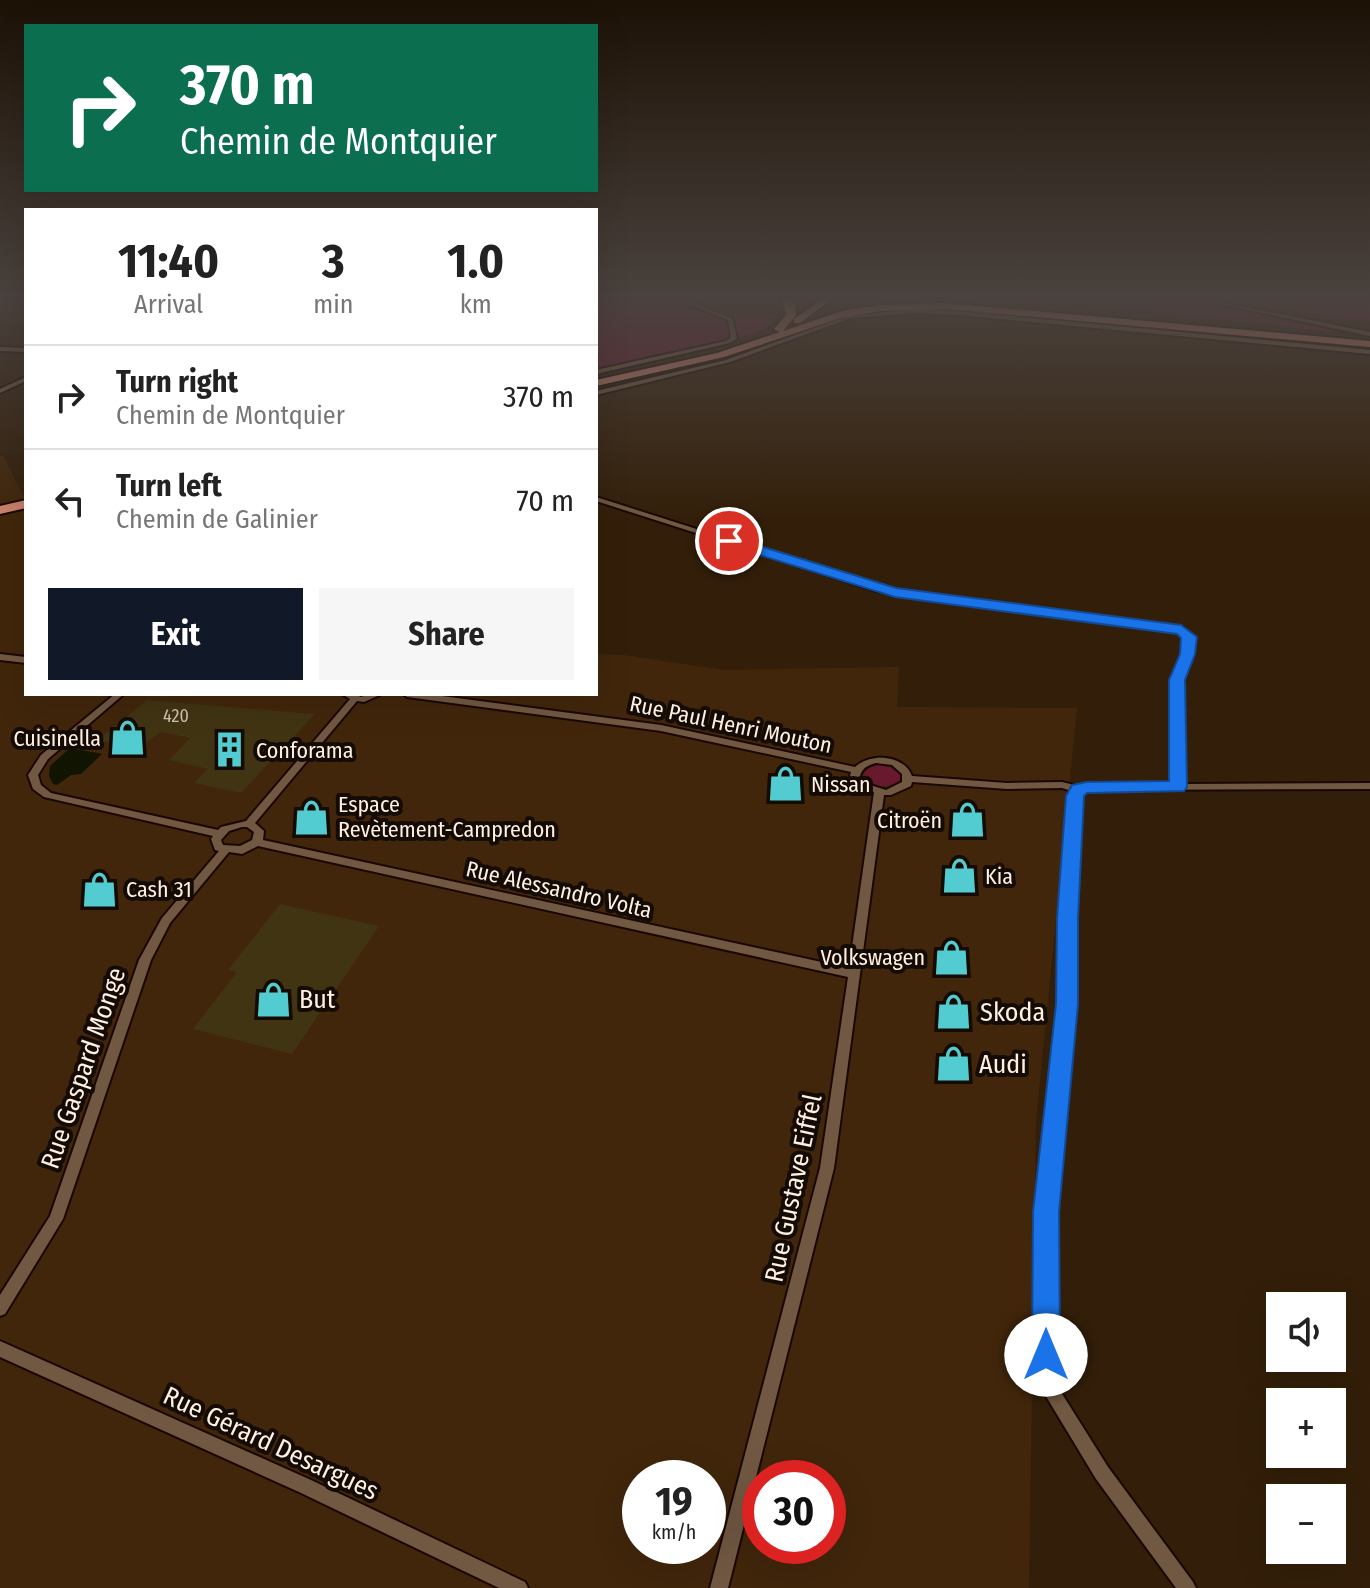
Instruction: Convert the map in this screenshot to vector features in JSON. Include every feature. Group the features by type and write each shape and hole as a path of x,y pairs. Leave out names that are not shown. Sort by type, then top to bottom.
{"highway":[{"path":"598,382 633,373"},
{"path":"0,512 24,506"}],"street":[{"path":"598,393 678,373"},
{"path":"0,391 24,380"},
{"path":"598,500 877,589 1181,630 1189,637 1188,654 1177,680 1178,787"},
{"path":"0,657 24,660"},
{"path":"118,696 44,757 33,775 37,787 48,795 219,834"},
{"path":"249,824 350,696 367,699 374,696"},
{"name":"Rue Paul Henri Mouton","path":"422,696 661,728 856,770"},
{"path":"885,761 902,768 908,779 907,784 896,791 879,792 863,786 855,776 856,770 867,762 885,761"},
{"path":"908,779 985,785 1062,785 1078,789 1370,786"},
{"path":"1078,789 1067,918 1067,1004 1046,1212 1046,1383 1102,1473 1187,1588"},
{"name":"Rue Gustave Eiffel","path":"719,1588 827,1168 879,792"},
{"path":"249,824 259,831 257,842 242,850 225,851 216,844 219,834 232,826 249,824"},
{"name":"Rue Alessandro Volta","path":"257,842 854,974"},
{"name":"Rue Gaspard Monge","path":"0,1309 56,1219 145,960 166,921 225,851"},
{"name":"Rue Gérard Desargues","path":"0,1349 305,1486 519,1588"}],"shaded area":[{"path":"0,456 3,456 24,497 24,696 598,696 598,654 724,670 899,667 897,707 1077,708 1036,1121 1029,1588 0,1588"},
{"path":"70,748 102,754 81,774 71,775 57,785 53,784 49,776 50,766"},
{"path":"881,764 899,772 901,778 897,784 877,787 865,780 864,770"}],"building":[{"name":"Conforama","path":"147,700 315,714 241,793 194,783 208,769 169,760 190,738 161,732 137,748 98,740"},
{"name":"But","path":"280,904 379,926 292,1054 193,1029 237,972 228,970"}],"place":[{"name":"Cuisinella","path":"127,738"},
{"name":"Conforama","path":"230,750"},
{"name":"Nissan","path":"785,784"},
{"name":"Espace Revètement-Campredon","path":"312,817"},
{"name":"Citroën","path":"968,820"},
{"name":"Kia","path":"959,876"},
{"name":"Cash 31","path":"100,889"},
{"name":"Volkswagen","path":"951,957"},
{"name":"But","path":"273,999"},
{"name":"Skoda","path":"954,1012"},
{"name":"Audi","path":"953,1064"}],"route":[{"path":"729,541 895,593 1181,630 1189,637 1188,654 1177,680 1178,787 1087,787 1078,789 1075,796 1067,918 1067,1004 1046,1212 1046,1355"}]}
